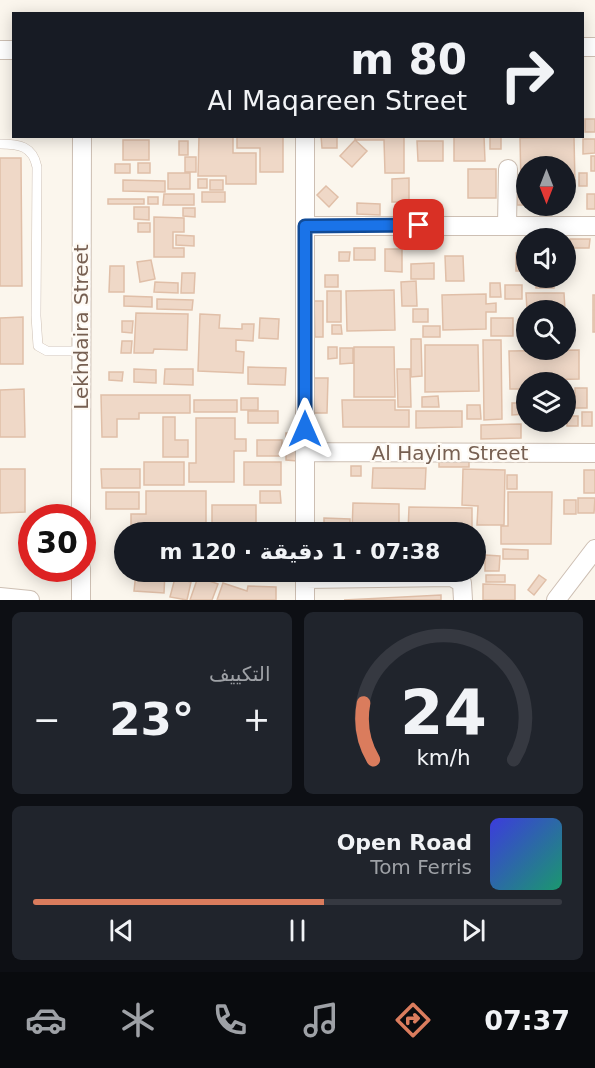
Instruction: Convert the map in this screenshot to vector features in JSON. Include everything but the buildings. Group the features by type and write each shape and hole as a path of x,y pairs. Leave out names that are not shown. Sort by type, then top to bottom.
{"street":[{"name":"Lekhdaira Street","path":"81,504 82,138"},
{"path":"304,138 305,522"},
{"path":"507,225 508,169"},
{"path":"305,226 595,226"},
{"name":"Al Hayim Street","path":"306,452 595,453"},
{"path":"556,600 595,549"},
{"path":"81,582 81,600"},
{"path":"305,582 305,600"},
{"path":"460,582 463,600"},
{"path":"0,597 30,600"}],"lane":[{"path":"0,144 24,146 36,159 38,167 36,316 38,346 47,351 81,351"}],"route":[{"path":"305,429 305,226 419,225"}]}
